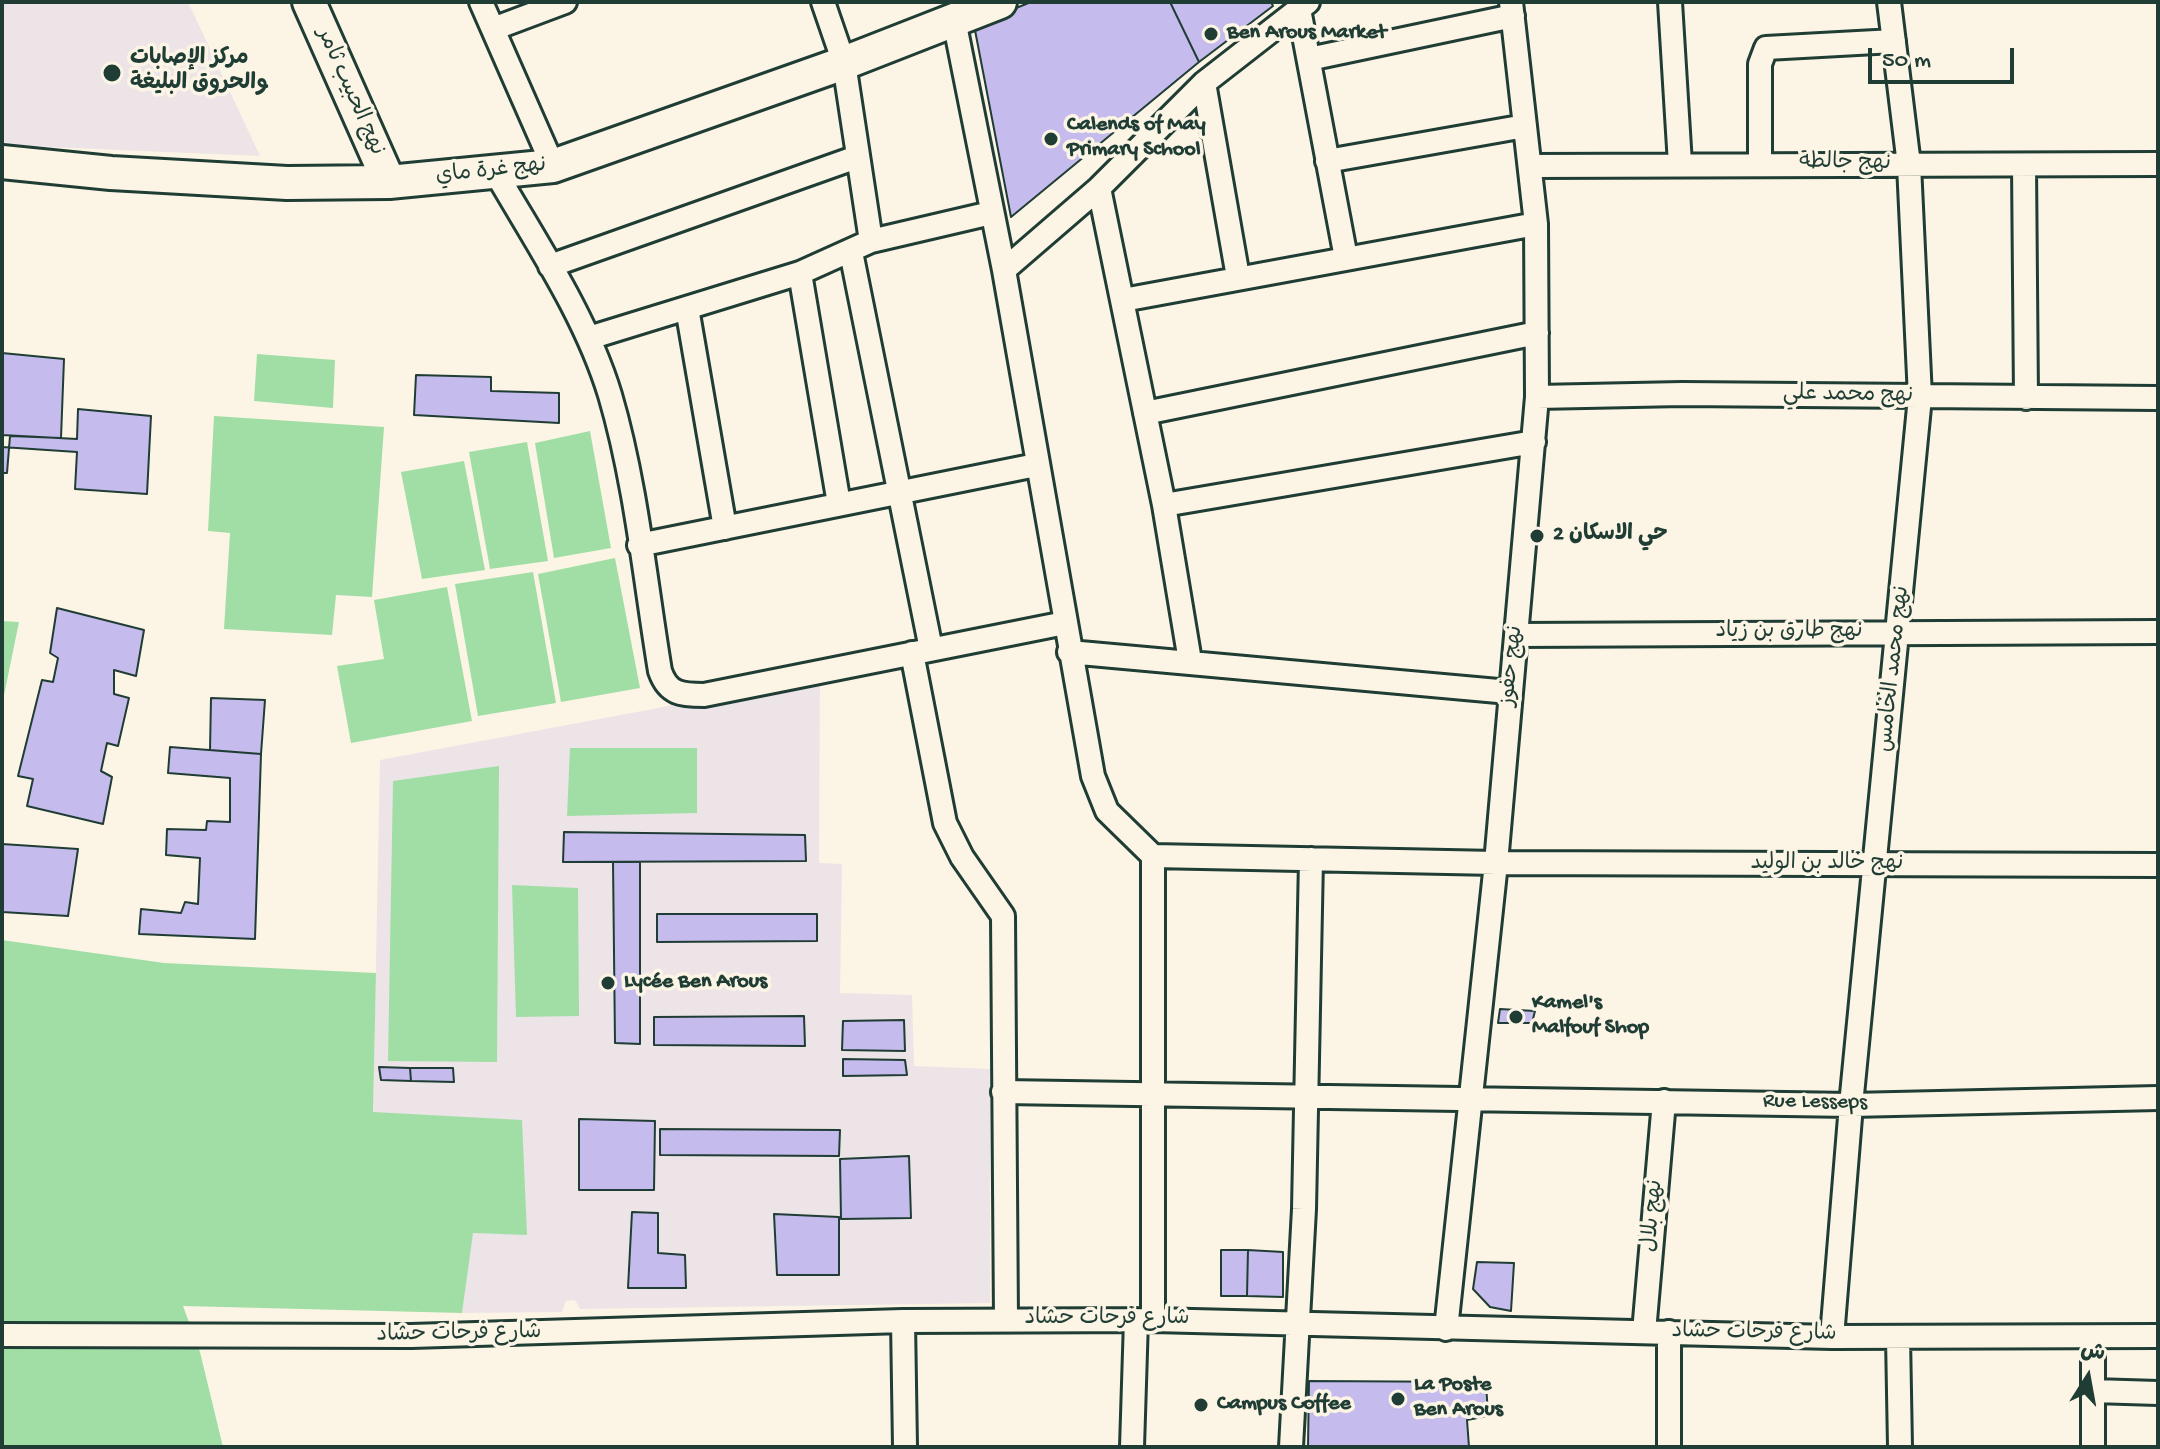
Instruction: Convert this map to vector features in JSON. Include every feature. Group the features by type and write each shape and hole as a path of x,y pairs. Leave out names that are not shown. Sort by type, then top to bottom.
{"street":[{"name":"نهج الحبيب ثامر","path":"309,2 389,182"},
{"path":"481,2 553,166"},
{"path":"493,29 565,2"},
{"path":"823,2 844,63 871,241"},
{"name":"نهج غرة ماي","path":"2,162 111,173 287,183 389,182 553,166 844,63 1000,2"},
{"path":"1670,2 1680,164"},
{"name":"نهج محمد الخامس","path":"1832,1337 1851,1105 1920,397 1909,165 1889,2"},
{"path":"1304,6 1309,59 1346,258"},
{"path":"1004,270 1099,188 1204,83 1304,6"},
{"path":"1309,59 1512,9"},
{"name":"نهج حفوز","path":"1446,1329 1496,863 1537,397 1536,224 1532,166 1512,9"},
{"path":"954,20 1004,270 1069,652 1100,796 1122,829 1153,856 1155,1094 1145,1320 1132,1447"},
{"path":"1760,164 1760,64 1766,48 1894,41"},
{"path":"1204,83 1238,277"},
{"path":"1327,161 1525,126"},
{"path":"550,266 857,157"},
{"name":"نهج جالطة","path":"1532,166 2158,164"},
{"path":"2024,165 2026,398"},
{"path":"496,173 589,338 620,434 660,671 669,689 681,695 704,695 1065,623"},
{"path":"1099,188 1164,505 1190,661"},
{"path":"589,338 800,273 871,241 991,213"},
{"path":"1123,300 1536,224"},
{"path":"851,252 899,495 945,823 962,857 1003,916 1006,1320"},
{"path":"800,273 839,504"},
{"path":"687,308 725,528"},
{"path":"1145,413 1537,333"},
{"name":"نهج محمد علي","path":"1537,397 1697,394 2158,398"},
{"path":"1164,505 1534,442"},
{"path":"639,545 1036,465"},
{"name":"نهج طارق بن زياد","path":"1516,635 2158,632"},
{"path":"1069,652 1509,692"},
{"name":"نهج خالد بن الوليد","path":"1153,856 1496,863 2158,865"},
{"path":"1291,1447 1307,1095 1311,859"},
{"name":"Rue Lesseps","path":"1003,1092 1851,1105 2158,1098"},
{"name":"نهج بلال","path":"1644,1332 1664,1101"},
{"name":"شارع فرحات حشاد","path":"2,1335 426,1336 903,1321 1145,1320 1296,1321 1446,1329 1832,1337 2158,1336"},
{"path":"903,1321 905,1447"},
{"path":"1669,1332 1669,1447"},
{"path":"1898,1337 1900,1447"},
{"path":"2093,1337 2093,1447"},
{"path":"2093,1391 2158,1393"}],"shaded area":[{"name":"مركز الإصابات والحروق البليغة","path":"2,2 188,2 260,156 2,145"},
{"name":"Lycée Ben Arous","path":"820,671 819,863 842,864 840,993 912,995 914,1066 990,1069 990,1303 580,1309 576,1301 571,1300 566,1301 562,1312 462,1313 472,1233 527,1234 373,1112 380,760 658,708"}],"green space":[{"path":"257,354 335,360 333,408 254,401"},
{"path":"214,416 384,427 372,597 336,595 332,635 224,629 230,533 208,531"},
{"path":"590,431 611,548 554,558 535,443"},
{"path":"527,442 548,561 490,569 469,452"},
{"path":"464,461 485,570 422,579 401,472"},
{"path":"615,558 640,688 561,702 538,574"},
{"path":"533,572 556,703 478,716 455,584"},
{"path":"447,587 472,721 351,743 337,666 384,659 374,600"},
{"path":"2,621 19,622 2,705"},
{"path":"570,748 697,748 697,813 567,816"},
{"path":"499,766 497,1062 388,1061 393,781"},
{"path":"512,885 578,888 579,1016 516,1017"},
{"path":"2,940 164,963 376,973 373,1112 522,1120 527,1235 473,1233 462,1313 183,1306 200,1352 223,1447 2,1447"}],"building":[{"name":"Calends of May Primary School","path":"1031,2 1170,2 1199,62 1011,217 974,25"},
{"name":"Ben Arous Market","path":"1170,2 1271,2 1273,6 1199,62"},
{"path":"2,353 64,359 61,438 10,436 7,473 2,473"},
{"path":"416,375 491,377 491,391 559,393 559,423 414,415"},
{"path":"78,409 151,416 147,494 75,489 77,452 2,447 2,435 77,439"},
{"path":"57,608 144,630 136,676 114,670 114,694 129,698 118,746 107,743 101,771 112,777 103,824 27,806 33,779 18,776 42,680 53,682 58,658 50,653"},
{"path":"211,698 265,700 261,754 210,750"},
{"path":"170,747 261,754 255,939 139,934 141,909 181,913 185,902 198,904 200,858 166,855 167,829 206,830 207,821 230,822 230,778 168,773"},
{"path":"564,832 805,835 806,861 563,862"},
{"path":"2,844 78,849 68,916 2,912"},
{"path":"613,862 640,862 640,1044 615,1043"},
{"path":"657,914 817,914 817,941 657,942"},
{"name":"Kamel's Malfouf Shop","path":"1500,1009 1535,1011 1532,1023 1498,1023"},
{"path":"804,1016 805,1046 654,1045 654,1017"},
{"path":"904,1020 905,1051 842,1050 843,1021"},
{"path":"843,1059 905,1060 907,1075 843,1076"},
{"path":"379,1067 410,1068 411,1081 381,1080"},
{"path":"410,1068 453,1068 454,1082 411,1081"},
{"path":"579,1119 655,1121 654,1190 579,1190"},
{"path":"660,1129 840,1130 839,1156 660,1155"},
{"path":"909,1156 911,1218 841,1219 840,1159"},
{"path":"632,1212 658,1213 658,1253 685,1255 686,1288 628,1288"},
{"path":"774,1214 839,1217 839,1275 777,1275"},
{"path":"1221,1250 1248,1250 1247,1296 1221,1296"},
{"path":"1248,1250 1283,1252 1283,1297 1247,1296"},
{"path":"1477,1262 1514,1263 1511,1311 1490,1307 1473,1289"},
{"name":"La Poste Ben Arous","path":"1309,1381 1486,1382 1488,1416 1467,1420 1469,1447 1308,1447"}],"place":[{"name":"Ben Arous Market","path":"1211,34"},
{"name":"مركز الإصابات والحروق البليغة","path":"112,73"},
{"name":"Calends of May Primary School","path":"1051,139"},
{"name":"حي الاسكان 2","path":"1537,536"},
{"name":"Lycée Ben Arous","path":"608,983"},
{"name":"Kamel's Malfouf Shop","path":"1516,1017"},
{"name":"La Poste Ben Arous","path":"1398,1399"},
{"name":"Campus Coffee","path":"1201,1405"}]}
